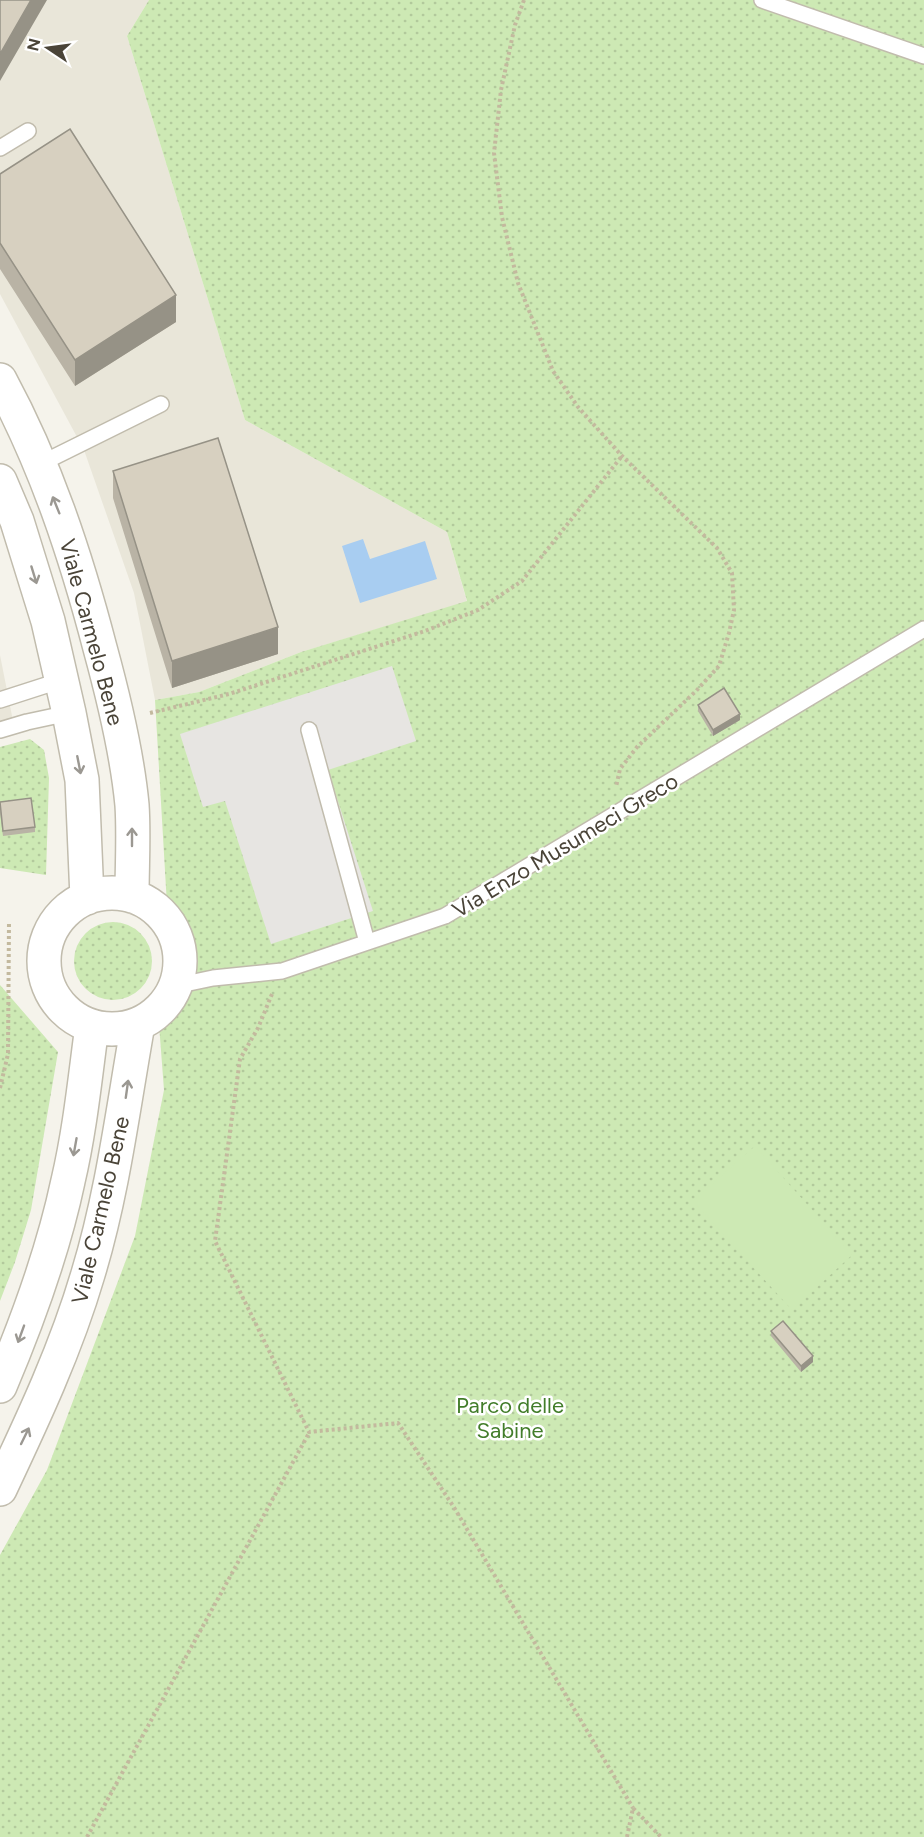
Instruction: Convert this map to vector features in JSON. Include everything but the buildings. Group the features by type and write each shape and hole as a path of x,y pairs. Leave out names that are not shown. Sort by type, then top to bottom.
{"street":[{"name":"Viale Carmelo Bene","path":"0,380 19,415 60,516 80,576 108,680 132,805 132,896"},
{"name":"Viale Carmelo Bene","path":"0,481 17,521 33,570 48,621 69,713 82,780 87,897"},
{"path":"109,893 132,896 152,905 168,922 178,942 180,964 175,986 158,1011 138,1024 123,1029 107,1030 74,1018 60,1005 49,988 44,969 46,944 52,927 67,910 87,897 109,893"},
{"name":"Viale Carmelo Bene","path":"0,1489 44,1396 70,1331 89,1273 116,1160 138,1024"},
{"name":"Viale Carmelo Bene","path":"0,1386 37,1289 65,1197 79,1124 92,1026"}],"lane":[{"path":"762,0 924,56"},
{"path":"0,148 28,131"},
{"path":"39,464 161,404"},
{"name":"Via Enzo Musumeci Greco","path":"175,986 213,978 282,971 445,916 924,629"},
{"path":"0,700 62,680"},
{"path":"0,730 69,713"},
{"path":"309,730 367,942"}],"path":[{"path":"524,0 515,25 501,90 494,153 501,217 518,283 553,370 578,407 622,456 717,548 732,573 734,610 718,666 696,691 637,747 620,769 615,793 622,811"},
{"path":"117,720 230,694 424,631 478,610 522,581 622,456"},
{"path":"0,1088 8,1054 9,922"},
{"path":"282,971 258,1028 240,1059 215,1240 309,1432"},
{"path":"309,1432 398,1424 455,1509 633,1808 661,1837"},
{"path":"87,1837 309,1432"},
{"path":"627,1837 633,1808"}],"shaded area":[{"path":"0,0 149,0 127,36 245,420 447,532 467,602 301,652 199,692 155,700 134,593 84,450 0,294"},
{"path":"0,655 13,721 0,725"},
{"path":"392,666 416,741 328,770 373,911 271,944 225,801 203,807 180,734"}],"green space":[{"name":"Parco delle Sabine","path":"149,0 924,0 924,1837 0,1837 0,1555 47,1470 135,1236 164,1090 158,1011 173,990 180,968 174,934 168,922 155,700 199,692 301,652 467,601 447,532 245,420 127,36"},
{"path":"30,739 44,750 49,778 46,875 0,868 0,747"},
{"path":"105,922 121,922 135,928 146,939 152,953 152,969 146,983 135,994 121,1000 105,1000 91,994 80,983 74,969 74,953 80,939 91,928"},
{"path":"0,985 58,1052 31,1210 0,1301"},
{"path":"755,1146 852,1255 792,1310 693,1201"}],"water":[{"path":"363,539 370,559 425,541 437,579 360,603 342,546"}]}
